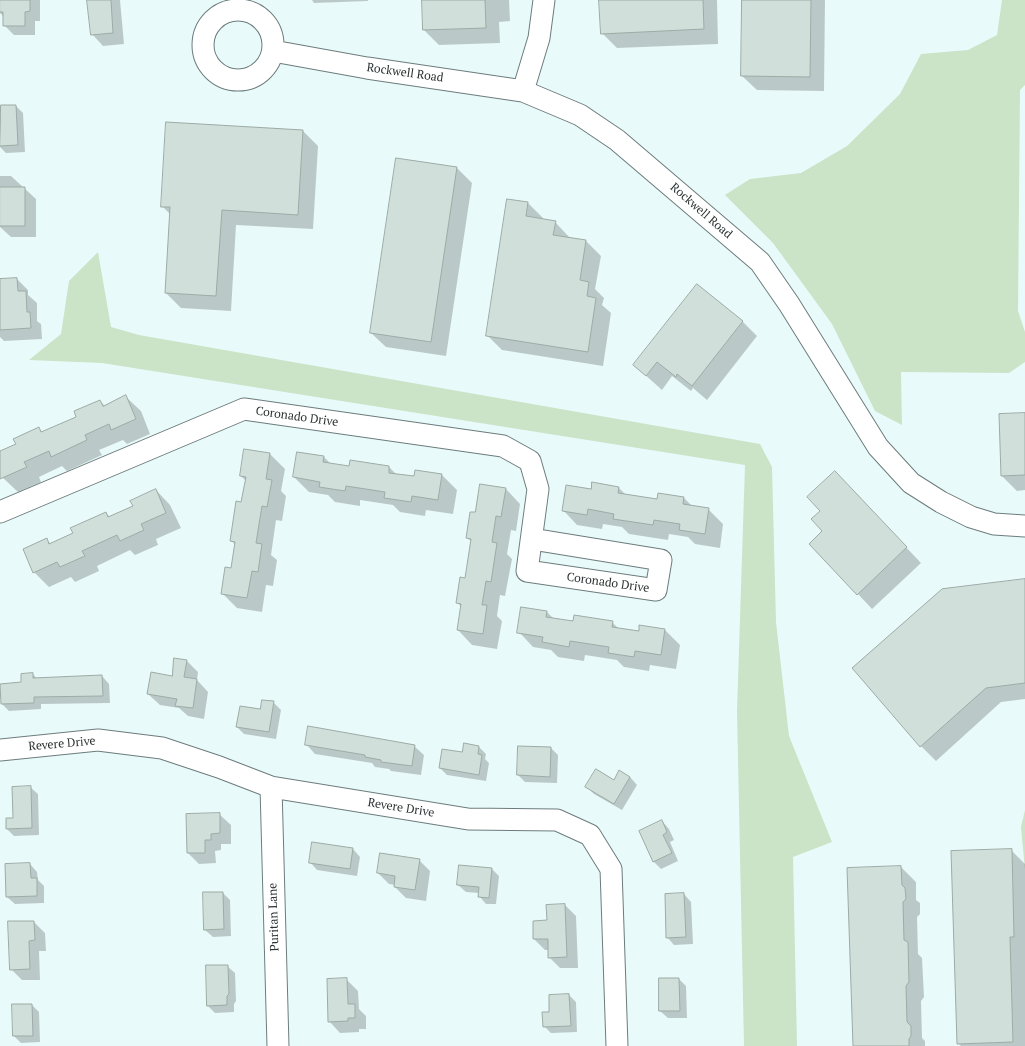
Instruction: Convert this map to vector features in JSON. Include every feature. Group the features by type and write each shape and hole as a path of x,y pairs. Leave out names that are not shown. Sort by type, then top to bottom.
{"street":[{"path":"523,91 539,38 544,0"},
{"name":"Rockwell Road","path":"273,51 367,68 523,91 580,116 617,140 760,262 789,304 878,447 911,483 941,502 971,517 994,524 1025,526"},
{"name":"Coronado Drive","path":"0,512 244,409 503,446 530,461 538,489 527,571 656,590 661,560 532,539"},
{"name":"Revere Drive","path":"0,750 98,740 162,748 219,767 271,787 468,819 557,820 590,835 611,868 617,1046"},
{"name":"Puritan Lane","path":"271,787 278,1046"}],"green space":[{"path":"1002,0 1025,0 1025,85 1020,90 1018,311 1025,332 1025,362 1009,373 901,372 902,425 875,411 832,324 773,243 725,195 750,179 801,173 847,146 900,94 921,54 968,50 997,35"},
{"path":"98,252 111,327 139,335 760,444 772,467 776,622 789,736 832,842 793,857 797,1046 744,1046 737,711 745,465 102,363 29,360 61,334 69,281"},
{"path":"1025,810 1025,870 1021,827"}],"building":[{"path":"0,0 30,0 30,11 25,12 25,26 3,26 3,12 0,12"},
{"path":"87,0 111,0 113,33 91,35"},
{"path":"422,0 485,0 486,28 423,30"},
{"path":"599,0 703,0 704,29 601,34"},
{"path":"742,0 811,0 810,77 741,76"},
{"path":"1,105 16,105 18,145 0,146"},
{"path":"166,122 303,130 298,215 222,210 216,296 165,293 170,207 161,207"},
{"path":"396,158 457,167 431,342 370,333"},
{"path":"0,187 25,187 25,226 0,226"},
{"path":"507,199 528,202 526,216 556,221 553,235 586,240 580,280 589,282 587,296 596,298 588,352 486,336"},
{"path":"17,278 18,291 26,291 27,312 30,312 31,328 0,330 0,279"},
{"path":"697,284 743,321 692,386 677,374 676,377 657,362 646,376 633,365"},
{"path":"126,395 136,419 111,430 109,424 85,435 87,440 51,457 49,451 24,462 27,467 0,479 0,451 16,444 13,439 39,427 41,432 76,417 74,411 100,400 103,406"},
{"path":"1025,413 1025,475 1001,476 999,414"},
{"path":"244,449 270,453 266,479 272,480 267,507 262,506 256,543 262,544 258,572 252,571 247,598 221,594 225,567 231,568 235,542 230,541 236,501 241,502 246,477 240,476"},
{"path":"297,452 324,456 323,462 349,466 350,460 389,466 389,473 414,476 415,470 442,474 438,500 412,496 411,502 384,498 385,492 346,486 345,491 319,487 320,482 293,477"},
{"path":"835,471 907,547 857,595 809,544 822,531 811,519 820,511 807,497"},
{"path":"592,482 619,487 618,493 657,499 658,493 684,497 683,504 709,508 705,534 679,530 680,524 654,520 653,525 613,519 614,514 588,509 587,515 562,511 566,485 591,489"},
{"path":"480,484 506,488 501,517 496,516 492,542 497,543 491,582 486,581 482,605 487,605 483,634 457,630 461,604 456,603 460,577 465,578 471,539 466,538 470,512 475,512"},
{"path":"156,489 166,513 141,524 144,530 120,541 117,535 82,551 85,556 60,567 57,562 33,573 23,549 47,538 49,544 73,533 70,528 106,512 108,517 133,506 130,501"},
{"path":"1025,579 1025,683 986,688 920,747 852,668 942,589"},
{"path":"521,607 547,611 546,617 573,621 574,615 613,621 612,627 639,631 639,625 665,629 661,655 635,651 634,657 608,653 609,647 570,641 569,647 542,642 543,637 517,633"},
{"path":"174,658 187,660 184,677 197,679 193,708 175,706 177,699 147,694 151,672 172,676"},
{"path":"33,673 33,678 102,675 103,696 34,697 34,703 1,704 0,684 21,682 21,674"},
{"path":"262,700 274,701 269,732 236,727 240,706 260,709"},
{"path":"308,726 415,745 412,766 381,762 381,760 365,757 365,755 305,745"},
{"path":"464,743 479,746 478,754 482,755 479,775 439,768 442,749 462,752"},
{"path":"518,746 551,747 550,777 517,775"},
{"path":"596,769 614,780 619,770 630,777 614,804 585,787"},
{"path":"31,786 32,828 6,829 6,818 13,818 12,787"},
{"path":"220,813 220,833 211,834 211,840 205,840 205,853 187,853 186,814"},
{"path":"662,820 667,832 663,835 672,853 653,862 639,831"},
{"path":"312,842 353,848 350,869 309,863"},
{"path":"1012,849 1014,937 1010,937 1013,1042 957,1044 951,851"},
{"path":"380,853 420,859 415,890 394,887 395,876 377,873"},
{"path":"30,863 31,878 37,878 37,896 6,897 5,864"},
{"path":"459,865 492,868 489,898 478,897 479,887 457,885"},
{"path":"901,866 902,885 905,888 906,899 903,902 904,940 908,942 909,982 906,986 907,1022 911,1026 909,1046 853,1046 847,868"},
{"path":"203,892 223,892 224,929 204,930"},
{"path":"684,893 686,937 666,938 665,894"},
{"path":"565,904 567,957 548,958 548,939 533,939 533,921 547,920 546,905"},
{"path":"8,921 34,921 35,940 29,941 30,969 10,970"},
{"path":"206,965 228,965 229,994 227,996 227,1005 207,1006"},
{"path":"347,978 348,1004 355,1004 355,1018 348,1018 348,1021 328,1022 327,979"},
{"path":"659,978 679,978 680,1011 659,1011"},
{"path":"569,994 571,1026 543,1027 542,1012 549,1012 549,995"},
{"path":"12,1004 32,1004 33,1036 13,1036"}]}
